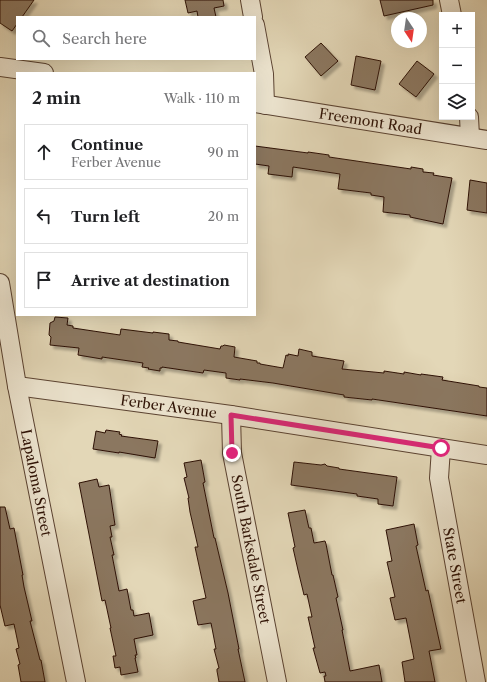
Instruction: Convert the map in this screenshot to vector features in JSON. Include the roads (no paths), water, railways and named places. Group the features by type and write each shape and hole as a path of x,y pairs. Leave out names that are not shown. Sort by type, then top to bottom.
{"street":[{"path":"250,0 254,16"},
{"path":"449,0 451,12"},
{"path":"256,30 264,74 260,104"},
{"path":"0,67 37,72"},
{"name":"Freemont Road","path":"260,104 479,138"},
{"path":"470,120 479,138"},
{"name":"Lapaloma Street","path":"0,283 17,386 76,682"},
{"name":"Ferber Avenue","path":"17,386 231,415 487,455"},
{"name":"South Barksdale Street","path":"231,415 232,453 277,682"},
{"name":"State Street","path":"441,448 440,478 476,682"}]}
